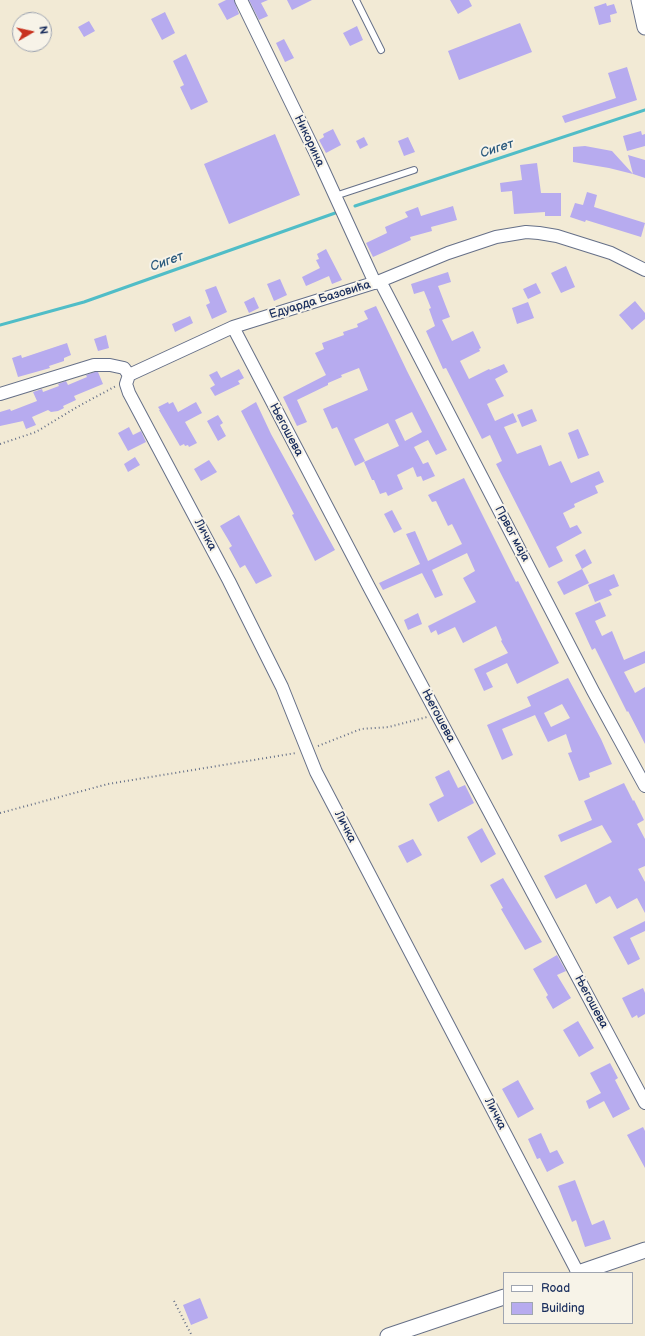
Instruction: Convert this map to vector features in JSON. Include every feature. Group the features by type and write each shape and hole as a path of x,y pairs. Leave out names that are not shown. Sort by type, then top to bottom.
{"street":[{"name":"Никорина","path":"241,0 377,282"},
{"path":"639,0 645,27"},
{"name":"Едуарда Базовића","path":"128,379 233,328 377,282 481,241 526,232 557,236 604,251 645,270"},
{"name":"Првог маја","path":"377,282 645,786"},
{"name":"Његошева","path":"233,328 645,1103"},
{"path":"0,394 94,365 110,365 124,368 128,379"},
{"name":"Личка","path":"128,379 129,393 229,581 282,687 319,777 577,1272"},
{"path":"581,1272 645,1250"},
{"path":"388,1336 503,1297"}],"lane":[{"path":"356,0 381,50"},
{"path":"335,196 414,170"}],"path":[{"path":"0,444 36,432 105,390 128,379"},
{"path":"0,813 108,784 288,756 361,729 389,727 437,714"},
{"path":"174,1301 192,1336"}],"building":[{"path":"226,0 234,0 239,14 227,20 218,4"},
{"path":"249,0 268,0 261,3 268,16 259,20"},
{"path":"287,0 312,0 292,10"},
{"path":"450,0 469,0 472,6 458,14"},
{"path":"606,3 607,6 614,4 617,13 610,15 611,22 599,25 594,7"},
{"path":"165,12 175,33 162,40 151,19"},
{"path":"89,21 95,31 84,37 78,27"},
{"path":"520,23 532,52 459,80 448,51"},
{"path":"357,26 363,40 350,46 343,33"},
{"path":"284,39 294,58 285,62 276,43"},
{"path":"186,54 208,102 191,110 180,87 184,85 173,61"},
{"path":"627,67 637,100 565,123 562,116 616,98 608,73"},
{"path":"333,129 341,145 326,153 319,140 324,137 323,134"},
{"path":"641,131 642,135 645,134 645,146 627,151 623,136"},
{"path":"275,134 300,195 229,224 204,164"},
{"path":"364,137 368,145 360,149 356,141"},
{"path":"408,137 415,152 404,156 398,141"},
{"path":"585,146 612,151 633,174 573,162 573,147"},
{"path":"628,155 645,160 645,178 633,174"},
{"path":"537,163 541,193 561,193 561,216 545,216 545,212 514,214 512,191 501,192 500,183 522,180 520,165"},
{"path":"587,192 597,195 594,207 645,223 641,237 586,220 585,222 570,217 575,203 583,205"},
{"path":"453,206 457,220 431,227 432,231 410,237 411,240 373,257 366,243 387,233 385,227 408,217 405,212 418,207 421,216"},
{"path":"326,249 342,280 332,284 329,276 306,286 302,277 320,268 316,260 319,259 317,254"},
{"path":"566,266 575,287 561,293 551,273"},
{"path":"448,272 451,282 438,286 450,317 442,320 452,341 473,331 481,348 479,349 480,351 460,361 469,379 489,369 490,370 504,364 508,372 495,379 504,396 487,404 495,421 513,413 517,422 504,427 517,454 541,445 549,466 561,461 571,483 599,471 604,482 595,486 598,493 574,504 575,507 563,513 570,528 577,525 582,533 556,547 563,561 549,568 496,464 502,461 490,435 482,439 446,368 443,369 426,331 435,326 429,309 431,308 424,291 414,294 411,284"},
{"path":"280,279 287,295 274,301 267,284"},
{"path":"536,283 541,293 528,299 523,289"},
{"path":"216,286 227,312 212,319 206,305 210,303 205,290"},
{"path":"254,297 259,308 249,313 244,302"},
{"path":"635,301 645,313 645,319 632,330 619,315"},
{"path":"528,302 534,318 517,324 512,308"},
{"path":"376,306 447,450 436,455 428,440 414,447 423,464 428,462 435,476 423,481 421,476 417,477 413,467 397,475 403,489 388,496 386,492 380,494 364,462 399,446 388,423 354,439 365,461 355,466 337,427 332,429 323,409 368,390 359,368 341,375 342,377 328,383 328,385 297,400 307,422 297,426 283,397 326,375 315,353 324,349 322,343 344,335 343,332 358,327 357,324 368,319 364,311","holes":["412,412 422,432 405,441 395,420"]},
{"path":"190,316 193,323 175,332 172,324"},
{"path":"106,335 109,348 98,351 94,339"},
{"path":"67,343 71,355 64,358 64,361 49,366 50,368 18,377 12,358 21,355 22,358"},
{"path":"239,369 244,378 238,381 240,384 215,396 210,388 215,385 209,375 217,371 221,378"},
{"path":"98,372 103,384 74,396 76,400 63,406 64,408 58,411 51,412 48,410 32,417 36,425 26,429 23,421 0,426 0,412 10,409 11,411 37,401 33,392 42,389 43,392 59,386 58,384 66,381 68,385 87,377 86,375"},
{"path":"168,402 169,404 173,402 178,412 196,402 202,413 185,422 197,443 189,447 188,445 185,446 184,444 180,446 158,407"},
{"path":"256,402 271,434 335,550 315,561 292,515 294,514 241,411"},
{"path":"532,409 537,421 522,427 517,415"},
{"path":"218,415 223,423 220,425 226,436 218,441 207,421"},
{"path":"129,427 133,435 141,431 146,442 128,451 118,433"},
{"path":"578,429 589,455 578,459 568,433"},
{"path":"135,457 140,465 128,472 124,464"},
{"path":"209,460 217,472 201,481 194,469"},
{"path":"464,478 516,582 518,581 559,663 517,684 507,663 486,673 493,687 484,691 474,669 508,653 501,641 502,640 496,626 463,643 455,627 438,635 436,630 431,633 428,626 476,602 463,578 475,571 467,553 432,570 443,595 435,598 422,573 383,590 379,583 420,564 406,534 415,531 428,561 462,544 452,524 448,526 436,501 432,502 428,495"},
{"path":"392,510 402,529 394,533 384,514"},
{"path":"239,515 272,576 256,584 245,565 240,568 229,548 232,546 220,526"},
{"path":"585,549 592,563 582,569 575,555"},
{"path":"582,569 589,583 564,595 557,582"},
{"path":"614,574 619,586 609,590 612,595 595,602 588,585"},
{"path":"600,602 606,616 595,621 602,636 612,631 624,660 645,651 645,663 624,672 635,693 645,687 645,744 595,648 592,650 575,613"},
{"path":"418,613 422,624 408,630 404,620"},
{"path":"568,678 601,739 612,764 589,773 590,777 579,781 568,753 572,752 566,734 548,742 535,715 502,729 513,755 502,760 487,725 531,706 527,697","holes":["562,704 570,718 551,727 544,713"]},
{"path":"449,770 458,788 465,785 474,803 438,822 429,804 444,796 435,777"},
{"path":"624,783 644,820 637,824 645,839 645,866 638,869 645,882 645,913 637,898 617,909 610,896 596,904 586,884 556,899 544,876 612,842 602,825 561,842 558,835 592,820 584,801"},
{"path":"482,828 496,854 481,863 467,837"},
{"path":"413,839 422,855 407,863 398,846"},
{"path":"503,878 542,942 525,950 501,909 503,908 490,885"},
{"path":"645,921 645,931 630,938 640,959 628,965 613,937"},
{"path":"557,955 566,971 557,975 571,998 553,1009 546,997 548,995 533,969"},
{"path":"643,988 645,993 645,1014 638,1018 637,1015 632,1018 622,998"},
{"path":"578,1021 594,1048 579,1057 563,1030"},
{"path":"610,1063 618,1078 615,1080 630,1109 613,1118 604,1101 589,1109 586,1101 601,1093 590,1073"},
{"path":"518,1080 534,1109 518,1118 502,1089"},
{"path":"643,1127 645,1131 645,1168 627,1135"},
{"path":"541,1133 550,1153 557,1150 564,1163 547,1172 540,1158 537,1159 528,1139"},
{"path":"575,1180 592,1225 604,1220 611,1239 585,1247 576,1220 572,1222 558,1186"},
{"path":"200,1298 208,1318 191,1325 183,1305"}],"waterway":[{"name":"Сигет","path":"355,206 645,110"},
{"name":"Сигет","path":"0,325 84,302 338,212"}]}
